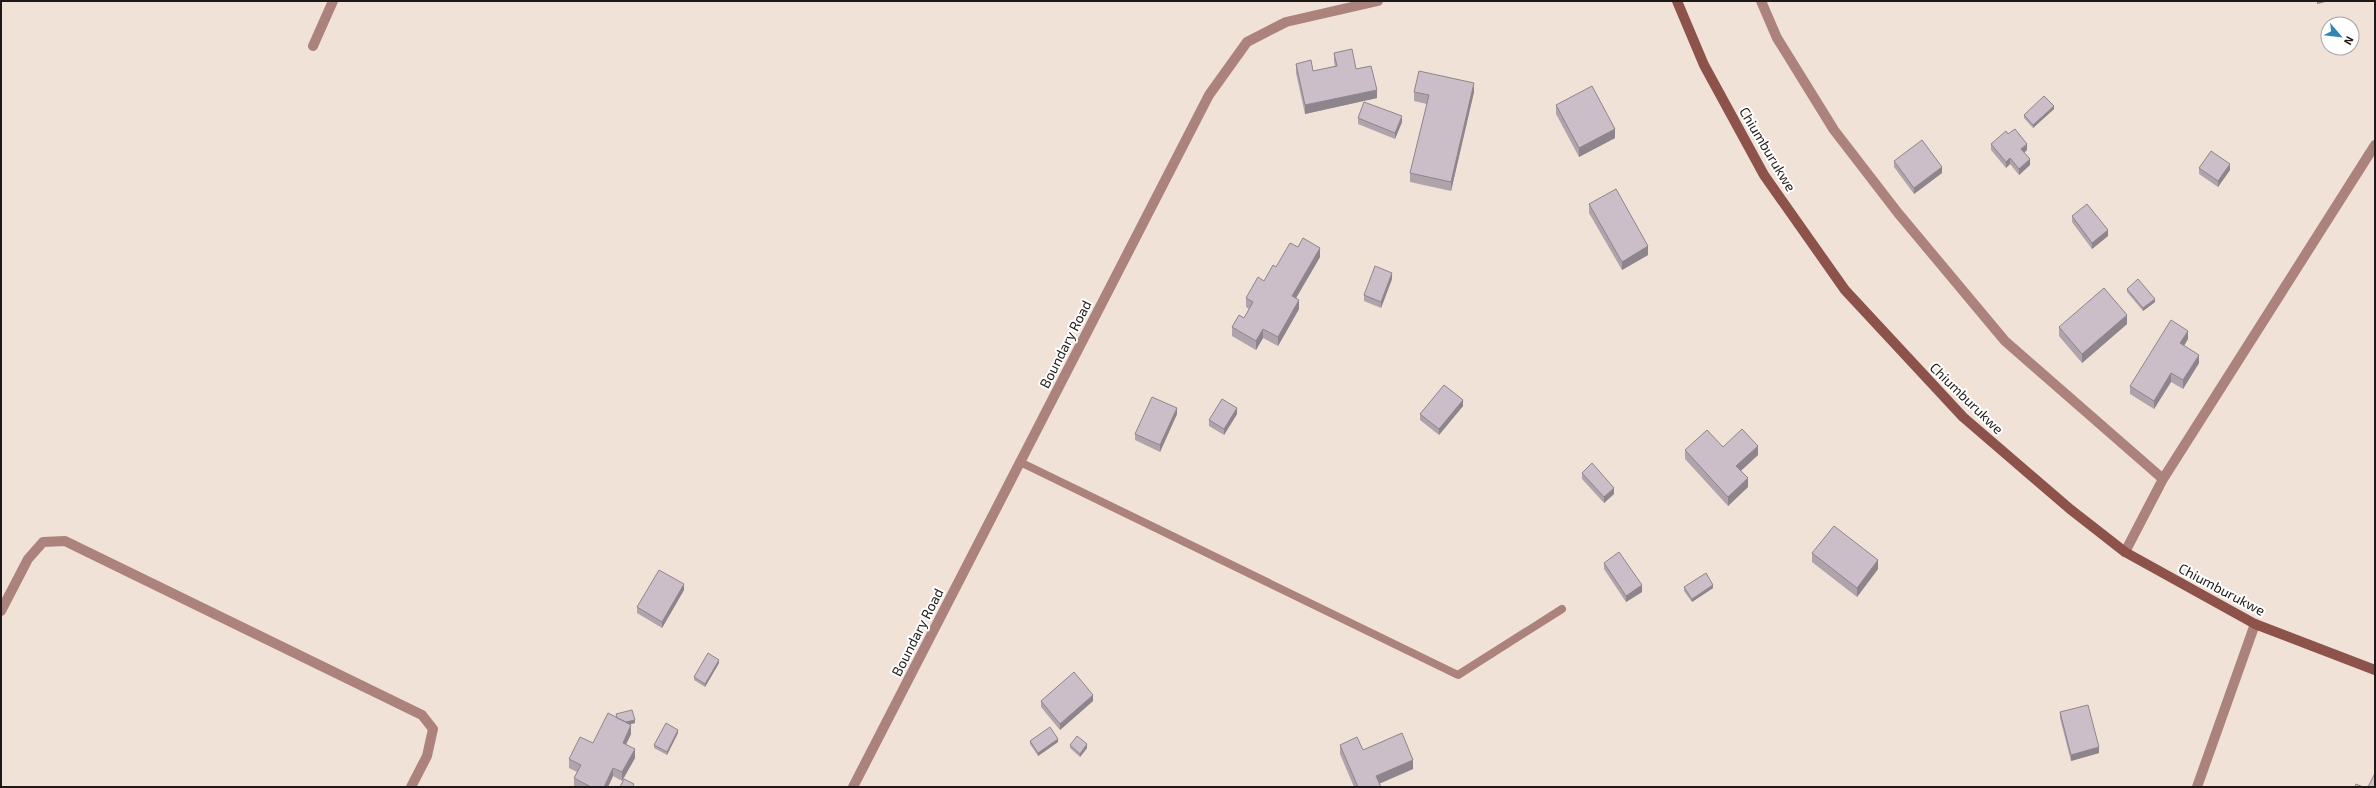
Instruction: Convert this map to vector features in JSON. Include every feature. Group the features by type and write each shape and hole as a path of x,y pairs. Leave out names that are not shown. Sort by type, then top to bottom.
{"street":[{"path":"312,46 333,1"},
{"name":"Boundary Road","path":"854,787 1209,95 1248,42 1286,22 1378,1"},
{"name":"Chiumburukwe","path":"1678,1 1704,65 1764,175 1845,290 1963,417 2070,509 2125,552 2255,624 2375,670"},
{"path":"1762,1 1777,38 1834,130 1898,213 2006,341 2163,479"},
{"path":"2125,552 2163,479 2375,145"},
{"path":"1,611 28,560 43,542 64,542 422,715 433,729 426,756 411,787"},
{"path":"2197,787 2255,624"}],"lane":[{"path":"1020,462 1458,675 1562,609"}],"building":[{"path":"1352,49 1356,69 1371,66 1377,90 1305,105 1296,64 1311,60 1313,71 1337,66 1334,53"},
{"path":"1419,71 1474,83 1451,182 1410,173 1429,95 1414,92"},
{"path":"1592,86 1615,129 1579,148 1556,105"},
{"path":"2044,96 2054,106 2033,125 2024,115"},
{"path":"1364,102 1402,116 1395,133 1358,118"},
{"path":"2015,129 2027,144 2021,149 2030,159 2019,169 2010,158 2006,162 1991,144 2006,131 2008,134"},
{"path":"1922,140 1942,167 1914,188 1894,161"},
{"path":"2211,151 2230,164 2218,181 2199,168"},
{"path":"1616,189 1648,246 1622,262 1589,204"},
{"path":"2087,204 2108,230 2092,243 2072,216"},
{"path":"1303,238 1320,248 1292,296 1299,300 1278,337 1263,329 1256,341 1232,327 1239,315 1244,318 1253,302 1246,298 1258,277 1264,281 1273,265 1276,267 1290,243 1298,247"},
{"path":"1375,266 1392,273 1381,302 1364,295"},
{"path":"2138,279 2155,299 2143,308 2127,289"},
{"path":"2104,288 2127,315 2082,354 2059,327"},
{"path":"2171,320 2188,331 2180,343 2199,355 2183,380 2171,373 2154,401 2130,386"},
{"path":"1444,385 1463,400 1439,429 1420,414"},
{"path":"1152,397 1177,408 1160,445 1135,434"},
{"path":"1222,399 1237,408 1224,429 1209,420"},
{"path":"1742,429 1758,446 1736,466 1748,478 1728,497 1685,450 1707,430 1723,447"},
{"path":"1592,463 1614,488 1604,497 1582,473"},
{"path":"1834,526 1878,560 1857,588 1812,553"},
{"path":"1619,552 1642,585 1626,596 1604,563"},
{"path":"659,570 684,584 662,622 637,607"},
{"path":"1706,573 1713,585 1692,599 1684,587"},
{"path":"708,653 719,660 705,684 694,677"},
{"path":"1074,672 1093,695 1060,724 1041,701"},
{"path":"2088,705 2099,747 2071,755 2060,712"},
{"path":"632,710 635,720 626,722 617,718 616,714"},
{"path":"608,713 631,725 623,743 635,749 622,772 613,768 604,787 591,787 574,778 581,765 569,759 580,737 593,743"},
{"path":"666,723 678,730 667,752 654,745"},
{"path":"1050,727 1058,739 1038,753 1030,741"},
{"path":"1402,733 1413,760 1376,776 1381,787 1358,787 1340,745 1357,737 1363,750"},
{"path":"1077,736 1087,744 1080,754 1070,745"},
{"path":"2375,773 2375,787 2368,787"},
{"path":"624,779 634,784 632,787 620,787"},
{"path":"2356,784 2363,787 2355,787"}]}
